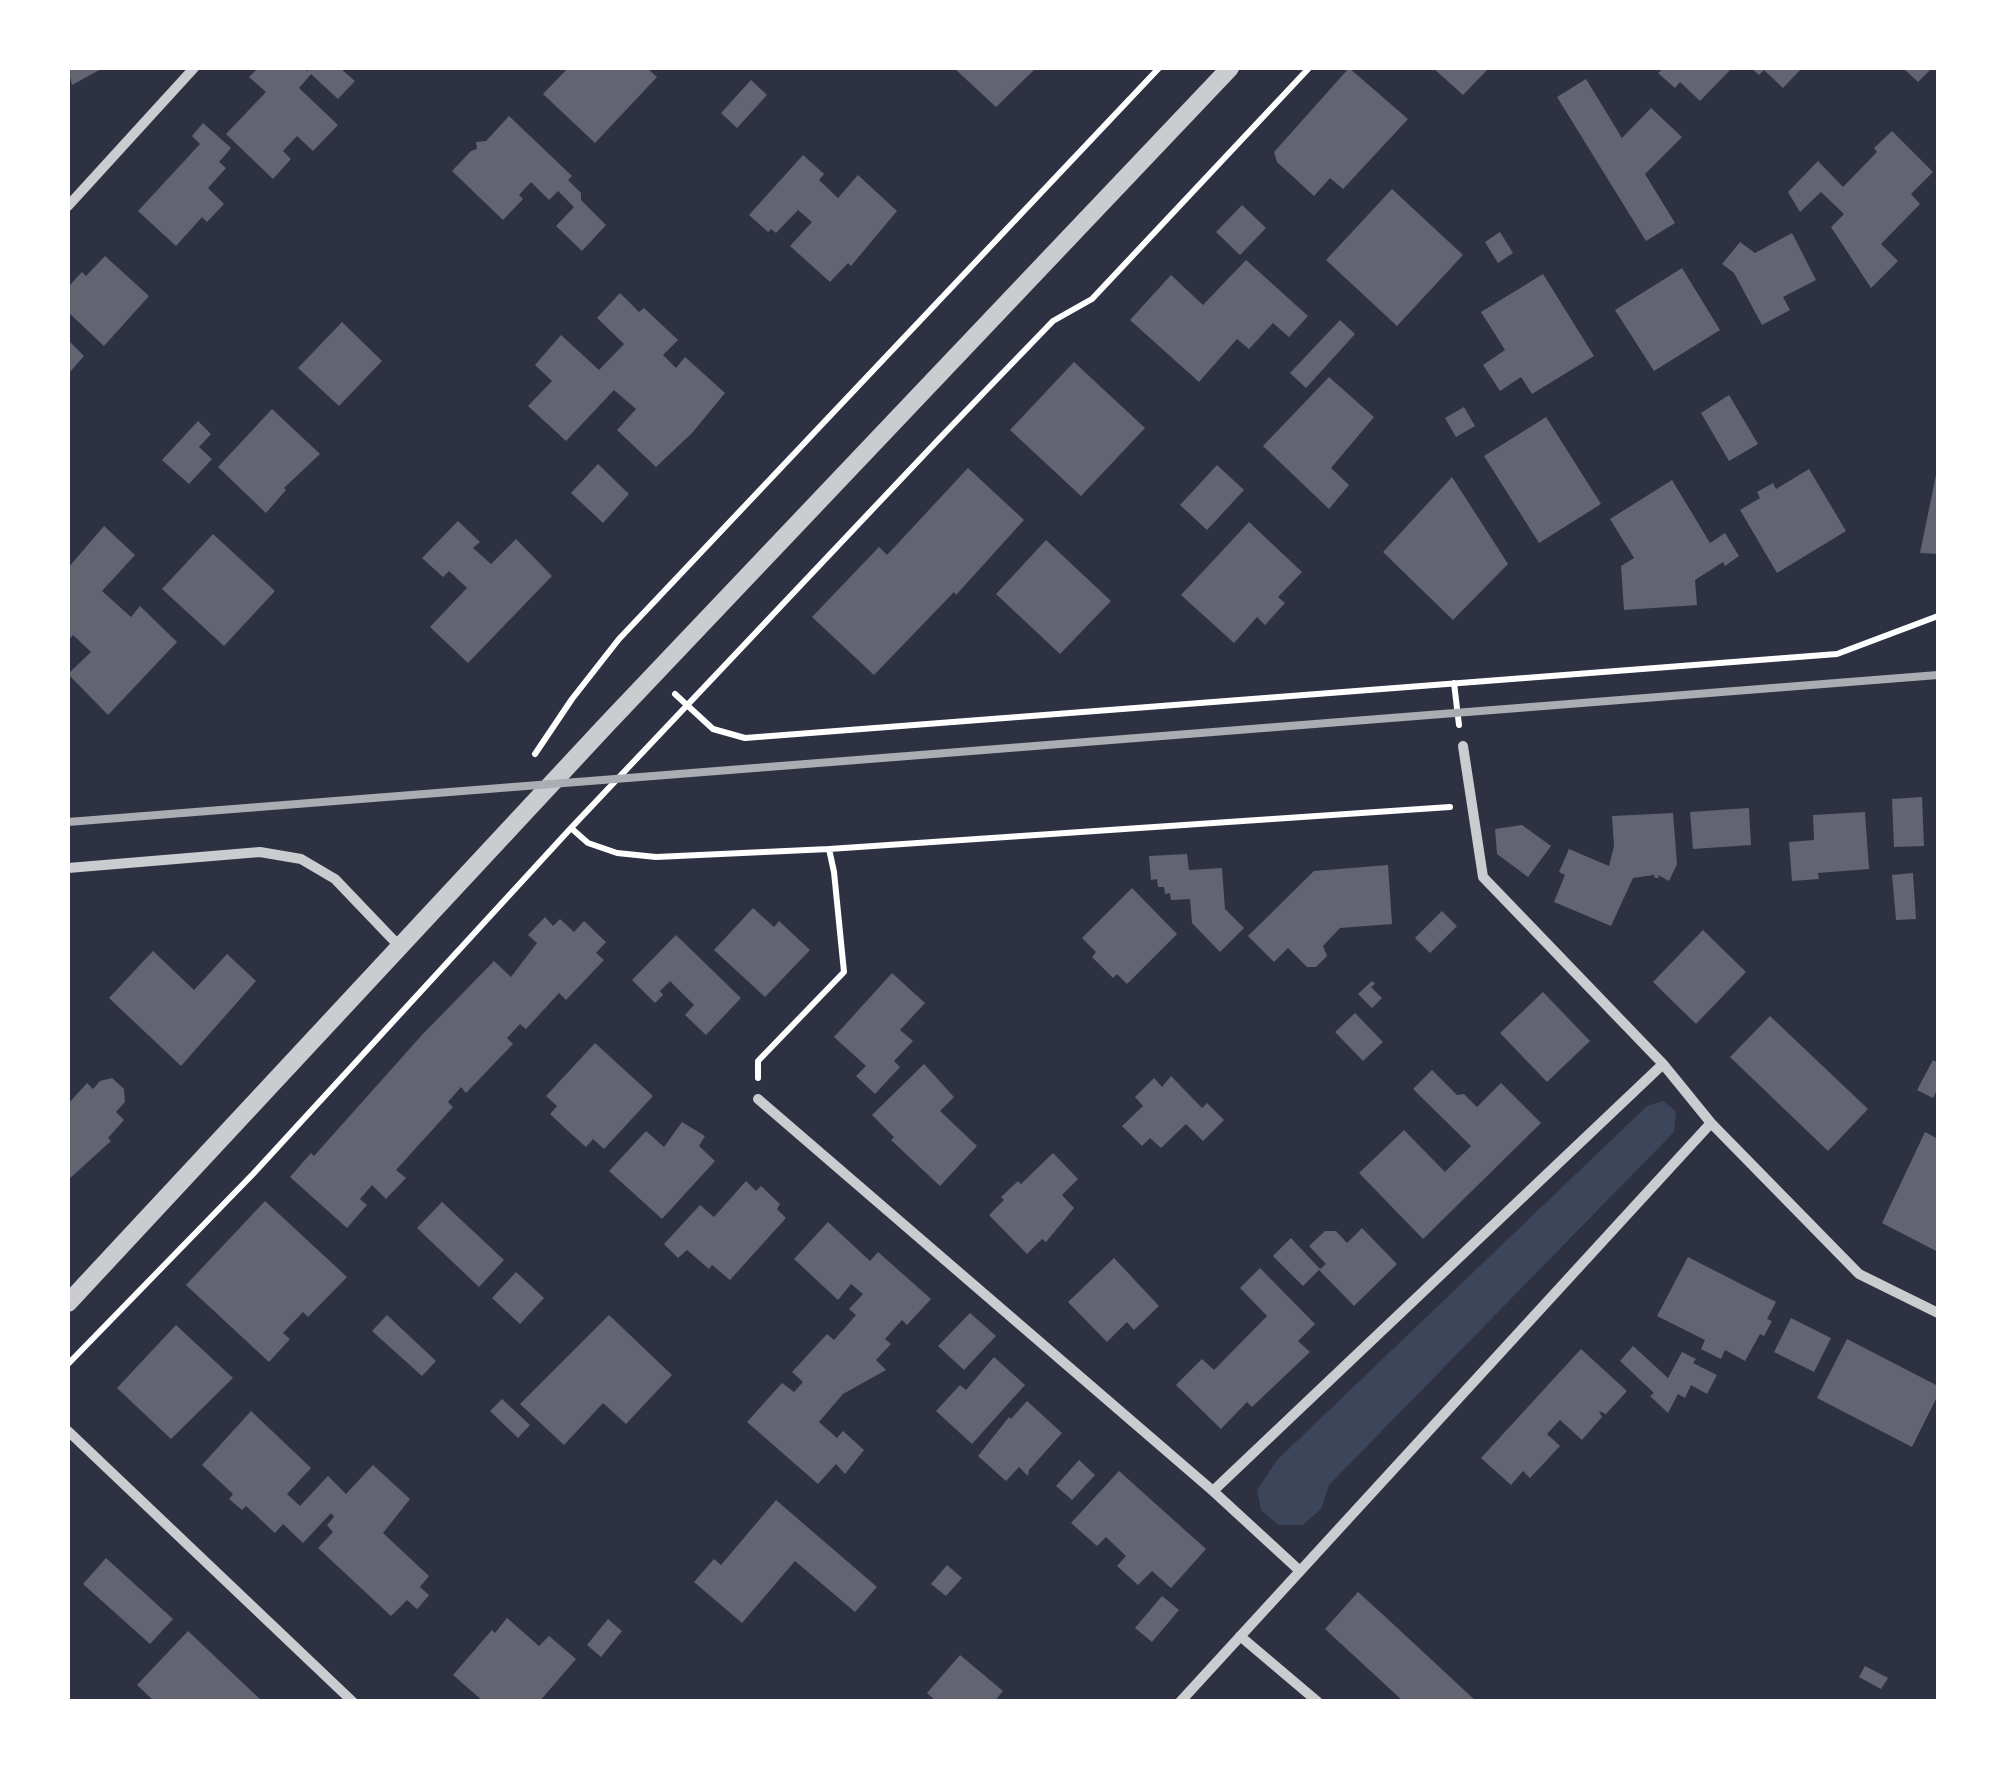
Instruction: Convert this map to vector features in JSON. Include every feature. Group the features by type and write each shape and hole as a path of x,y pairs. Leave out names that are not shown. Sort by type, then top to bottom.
{"street":[{"path":"68,206 194,68"},
{"path":"68,1303 1230,68"},
{"path":"1463,746 1483,877 1663,1064 1711,1123 1859,1274 1938,1313"},
{"path":"68,868 260,852 301,860 335,879 400,947"},
{"path":"1212,1490 1663,1064"},
{"path":"758,1099 1212,1490 1300,1571"},
{"path":"1180,1702 1711,1123"},
{"path":"68,1431 353,1702"},
{"path":"1240,1636 1318,1702"}],"path":[{"path":"572,699 619,639 1159,68"},
{"path":"68,1364 253,1174 570,828 1053,321 1092,299 1309,68"},
{"path":"688,707 713,729 746,738 1837,654 1938,616"},
{"path":"1454,682 1456,703"},
{"path":"570,828 588,843 616,853 656,857 1472,805"},
{"path":"758,1099 758,1061 844,972 828,849"}],"shaded area":[{"path":"1663,1101 1676,1111 1674,1132 1329,1485 1321,1509 1303,1525 1278,1525 1261,1510 1257,1490 1277,1460 1647,1106"}],"building":[{"path":"68,68 103,68 72,85"},
{"path":"258,68 340,68 355,81 338,99 311,74 299,88 338,125 313,151 297,136 283,151 291,159 273,179 226,134 266,92 249,77"},
{"path":"568,68 647,68 657,77 595,143 543,94"},
{"path":"954,68 1036,68 996,107"},
{"path":"1349,68 1408,119 1343,189 1330,178 1314,196 1277,162 1274,152"},
{"path":"1433,68 1489,68 1463,95"},
{"path":"1664,68 1732,68 1700,101 1680,82 1675,88 1658,73"},
{"path":"1751,68 1802,68 1783,88 1764,70 1759,75"},
{"path":"1903,68 1932,68 1918,82"},
{"path":"1586,79 1622,138 1651,108 1682,137 1645,174 1675,223 1646,241 1557,97"},
{"path":"751,80 767,95 737,128 721,113"},
{"path":"509,116 572,176 568,180 581,193 581,200 606,225 582,251 556,226 574,207 558,191 549,200 531,182 519,195 523,199 503,220 452,171 477,149 476,142 486,141"},
{"path":"203,123 231,148 219,162 226,168 208,188 224,204 207,222 202,217 176,246 138,211 200,144 192,136"},
{"path":"1892,131 1933,172 1911,194 1920,204 1881,244 1898,261 1871,288 1831,227 1844,214 1821,192 1800,212 1788,192 1818,161 1843,187"},
{"path":"803,155 824,174 819,180 838,198 858,175 897,211 851,266 848,263 830,282 790,246 812,222 798,210 776,233 771,229 768,232 749,215"},
{"path":"1392,189 1463,255 1397,326 1326,260"},
{"path":"1242,205 1266,228 1240,255 1216,232"},
{"path":"1500,232 1513,253 1498,263 1485,242"},
{"path":"1792,233 1816,280 1783,297 1790,310 1762,325 1734,273 1722,264 1740,242 1755,253"},
{"path":"105,256 149,296 104,346 68,312 68,287 82,272 86,276"},
{"path":"1246,260 1308,316 1289,337 1273,323 1249,349 1237,339 1199,382 1130,320 1171,275 1203,305"},
{"path":"1682,268 1720,330 1654,371 1615,310"},
{"path":"1543,274 1594,356 1532,394 1521,377 1500,391 1483,365 1505,350 1481,312"},
{"path":"620,293 639,312 644,308 678,340 663,355 676,368 685,357 725,393 692,433 656,467 617,430 636,409 614,390 566,441 528,406 552,381 535,365 561,335 599,370 624,344 597,318"},
{"path":"1340,320 1355,334 1306,388 1290,373"},
{"path":"342,322 382,361 339,406 298,368"},
{"path":"68,340 84,356 68,374"},
{"path":"1074,362 1145,428 1081,496 1010,430"},
{"path":"1329,377 1374,417 1331,468 1349,485 1329,509 1263,446"},
{"path":"1729,395 1758,444 1729,461 1701,413"},
{"path":"1464,407 1475,426 1456,437 1445,418"},
{"path":"272,409 320,454 284,488 266,513 218,467"},
{"path":"1546,417 1601,504 1539,543 1484,456"},
{"path":"198,421 211,434 199,447 212,459 189,484 162,460"},
{"path":"598,464 629,494 603,523 571,493"},
{"path":"1217,465 1244,490 1207,530 1180,505"},
{"path":"968,468 1024,520 956,595 954,592 874,675 812,617 879,547 887,555"},
{"path":"1809,469 1846,531 1777,573 1740,510 1760,498 1757,492 1773,483 1776,489"},
{"path":"1937,470 1938,554 1920,553"},
{"path":"1452,477 1508,564 1453,620 1383,552"},
{"path":"1672,480 1710,543 1725,533 1739,556 1695,580 1697,605 1624,610 1621,566 1634,558 1610,519"},
{"path":"458,521 480,542 473,548 491,564 516,539 552,576 468,663 430,627 467,588 449,571 443,577 422,558"},
{"path":"1249,522 1302,572 1278,597 1285,603 1265,625 1257,617 1234,643 1181,595"},
{"path":"104,526 135,555 102,591 131,617 140,606 177,642 108,715 68,674 91,652 73,635 68,640 68,568"},
{"path":"213,534 275,591 224,646 162,589"},
{"path":"1046,540 1111,601 1060,654 996,594"},
{"path":"1922,797 1924,846 1894,847 1892,799"},
{"path":"1749,808 1751,845 1693,849 1690,812"},
{"path":"1865,812 1869,869 1818,873 1819,879 1792,881 1789,842 1814,840 1813,815"},
{"path":"1673,813 1677,864 1669,881 1658,875 1659,878 1633,878 1611,926 1554,902 1565,875 1559,872 1569,849 1609,866 1614,846 1612,816"},
{"path":"1522,825 1551,846 1528,877 1497,854 1495,829"},
{"path":"1187,854 1189,870 1222,868 1225,909 1244,928 1220,952 1192,923 1190,899 1171,900 1164,887 1158,887 1157,879 1151,880 1149,856"},
{"path":"1388,865 1392,924 1340,928 1323,946 1327,956 1316,967 1307,967 1288,948 1274,962 1248,936 1314,871"},
{"path":"1913,873 1916,919 1896,920 1892,875"},
{"path":"1132,888 1177,934 1127,984 1117,974 1113,978 1092,957 1096,952 1082,938"},
{"path":"753,908 774,927 779,921 810,950 765,997 714,950"},
{"path":"1442,911 1457,926 1430,953 1415,938"},
{"path":"545,917 553,926 560,919 574,932 584,921 606,942 596,953 604,960 566,1000 559,993 526,1029 520,1024 507,1038 513,1044 466,1093 461,1087 448,1102 453,1107 396,1170 406,1178 386,1199 372,1185 360,1199 367,1205 347,1228 290,1177 311,1153 314,1156 494,961 511,977 537,943 528,935"},
{"path":"1703,930 1746,972 1696,1024 1653,982"},
{"path":"676,935 741,998 706,1035 685,1015 694,1005 670,981 655,1003 632,980"},
{"path":"153,951 194,990 227,954 256,981 181,1066 109,998"},
{"path":"892,973 925,1003 900,1030 913,1041 894,1061 900,1067 875,1094 856,1076 866,1066 834,1037"},
{"path":"1372,981 1375,984 1371,987 1382,998 1372,1008 1358,994"},
{"path":"1543,992 1590,1041 1547,1082 1500,1033"},
{"path":"1355,1013 1383,1042 1363,1061 1335,1032"},
{"path":"1770,1016 1868,1109 1828,1151 1730,1057"},
{"path":"595,1043 653,1096 604,1149 593,1139 586,1147 568,1131 550,1114 557,1106 546,1096"},
{"path":"1933,1060 1938,1063 1938,1088 1933,1098 1917,1090"},
{"path":"924,1064 954,1097 940,1111 977,1146 940,1186 891,1140 894,1137 872,1115"},
{"path":"1432,1070 1457,1095 1464,1094 1477,1107 1501,1083 1541,1123 1423,1239 1359,1173 1404,1130 1445,1172 1471,1146 1413,1089"},
{"path":"1171,1076 1202,1108 1207,1103 1224,1120 1203,1141 1186,1124 1161,1148 1150,1138 1142,1146 1122,1126 1143,1106 1135,1097 1154,1078 1162,1087"},
{"path":"112,1078 124,1089 125,1102 116,1112 124,1120 108,1138 111,1141 68,1180 68,1104 87,1083 93,1089 100,1081"},
{"path":"682,1122 705,1136 699,1146 715,1161 662,1219 609,1171 646,1131 664,1147"},
{"path":"1925,1132 1938,1139 1938,1252 1882,1223"},
{"path":"1053,1153 1078,1179 1062,1195 1074,1208 1046,1242 1042,1239 1027,1254 989,1215 1004,1200 1001,1197"},
{"path":"746,1181 756,1191 761,1186 780,1204 777,1209 786,1218 730,1280 687,1250 678,1258 664,1244 700,1205 714,1217"},
{"path":"265,1201 347,1277 308,1317 303,1312 283,1333 290,1339 269,1362 186,1285"},
{"path":"442,1202 504,1260 479,1287 417,1228"},
{"path":"828,1222 870,1261 878,1252 931,1299 907,1325 902,1320 885,1339 891,1344 876,1360 886,1370 843,1394 819,1422 837,1438 843,1431 864,1450 845,1474 836,1464 818,1484 747,1422 782,1383 794,1392 803,1382 792,1372 827,1334 834,1340 856,1315 849,1309 863,1294 851,1284 838,1300 794,1259"},
{"path":"1362,1228 1397,1264 1354,1306 1319,1270 1303,1286 1273,1256 1291,1238 1320,1269 1326,1264 1309,1246 1325,1231 1336,1231 1347,1243"},
{"path":"1688,1257 1776,1302 1767,1319 1772,1321 1745,1361 1725,1350 1721,1359 1701,1349 1705,1340 1657,1316"},
{"path":"1114,1258 1159,1306 1134,1330 1127,1322 1107,1342 1068,1302"},
{"path":"1260,1268 1315,1324 1298,1341 1310,1352 1252,1407 1247,1402 1221,1429 1176,1385 1202,1359 1214,1370 1267,1316 1240,1288"},
{"path":"516,1272 544,1298 520,1324 492,1298"},
{"path":"970,1313 996,1336 964,1370 938,1346"},
{"path":"387,1315 436,1361 422,1376 372,1331"},
{"path":"609,1315 672,1375 626,1424 603,1403 564,1445 520,1404"},
{"path":"1791,1318 1831,1338 1814,1372 1774,1352"},
{"path":"176,1325 233,1378 171,1439 117,1388"},
{"path":"1847,1339 1938,1386 1938,1395 1912,1447 1817,1398"},
{"path":"1633,1346 1668,1378 1682,1352 1696,1359 1693,1363 1717,1375 1707,1394 1691,1385 1685,1398 1678,1394 1668,1413 1650,1396 1654,1393 1620,1361"},
{"path":"1581,1349 1627,1391 1606,1414 1599,1411 1602,1417 1582,1440 1560,1420 1547,1434 1560,1446 1530,1478 1523,1471 1511,1485 1481,1458"},
{"path":"994,1357 1025,1385 972,1444 936,1411 960,1385 966,1390"},
{"path":"502,1399 530,1425 518,1438 490,1411"},
{"path":"1027,1401 1062,1433 1028,1476 1019,1467 1006,1481 978,1456"},
{"path":"251,1411 311,1468 287,1494 300,1506 328,1476 346,1494 373,1465 410,1499 383,1533 429,1576 420,1587 429,1595 417,1609 407,1600 391,1616 318,1548 333,1532 327,1525 334,1517 331,1513 303,1543 283,1524 275,1533 246,1506 242,1510 229,1499 233,1494 202,1465"},
{"path":"1079,1460 1095,1475 1072,1500 1056,1486"},
{"path":"1119,1471 1206,1549 1171,1588 1152,1571 1138,1585 1117,1566 1126,1556 1106,1537 1097,1546 1071,1523"},
{"path":"776,1500 877,1587 855,1612 795,1561 742,1623 694,1582 714,1559 721,1565"},
{"path":"106,1558 173,1619 150,1644 83,1584"},
{"path":"947,1565 962,1578 946,1596 931,1584"},
{"path":"1358,1592 1477,1702 1404,1702 1325,1629"},
{"path":"1162,1596 1179,1610 1152,1642 1135,1628"},
{"path":"507,1618 539,1646 549,1636 576,1659 539,1702 484,1702 453,1675"},
{"path":"608,1619 622,1631 601,1657 587,1645"},
{"path":"188,1631 263,1702 155,1702 137,1685"},
{"path":"960,1655 1003,1691 994,1702 937,1702 927,1693"},
{"path":"1865,1666 1888,1678 1881,1689 1859,1677"}],"railway":[{"path":"68,822 1938,675"}]}
